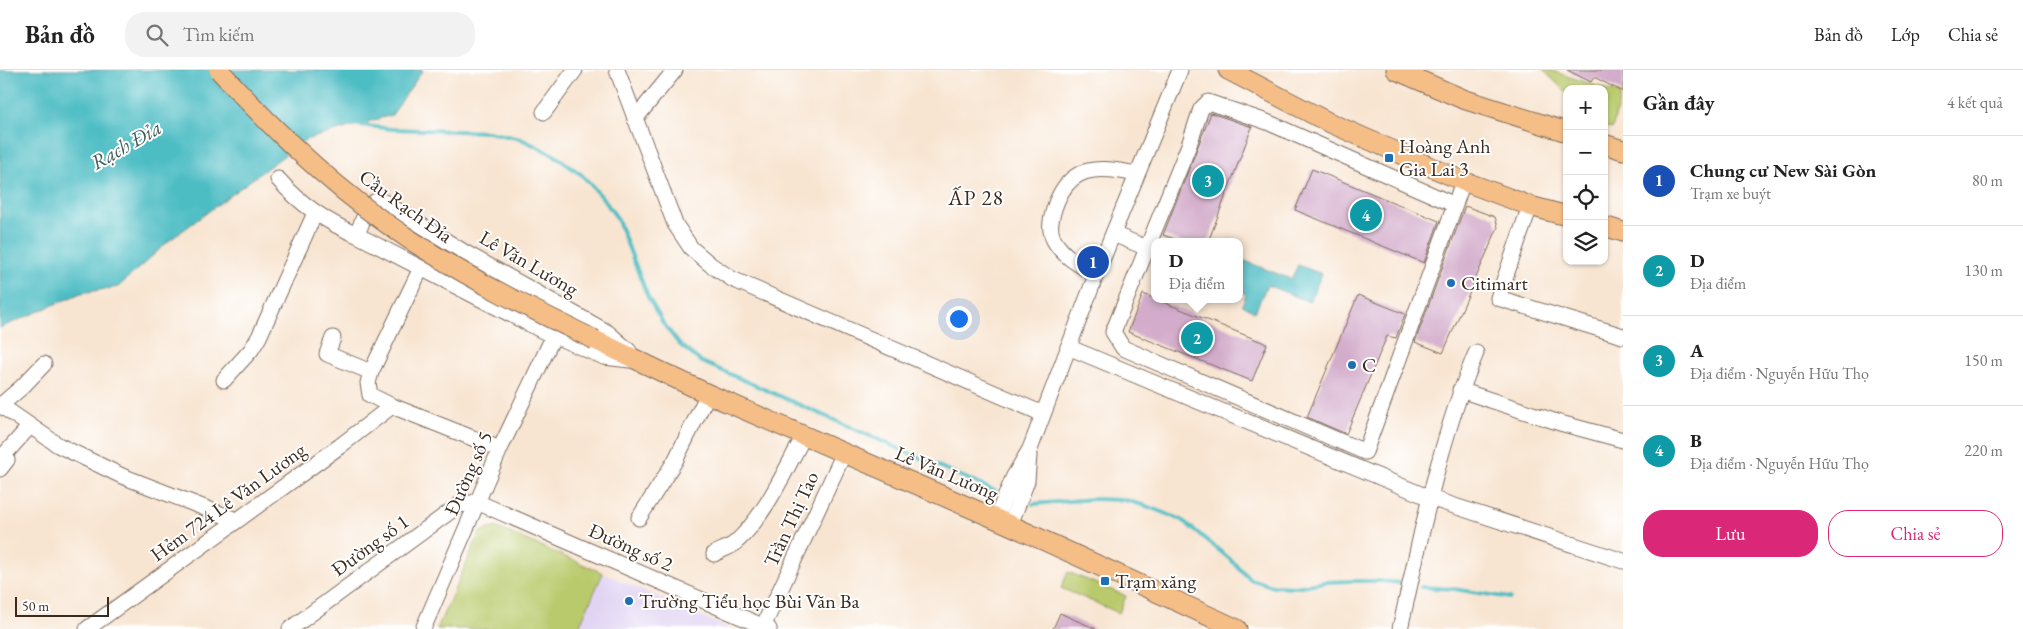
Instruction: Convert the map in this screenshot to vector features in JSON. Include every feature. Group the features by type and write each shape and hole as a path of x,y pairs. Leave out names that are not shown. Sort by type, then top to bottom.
{"main road":[{"name":"Cầu Rạch Đỉa","path":"219,70 294,146 340,186 395,228 430,253 503,295 595,340"},
{"path":"1228,70 1328,122 1463,181 1530,206 1563,215"},
{"path":"1396,70 1463,99 1563,131"},
{"path":"1608,145 1623,150"},
{"path":"1608,227 1623,232"},
{"name":"Lê Văn Lương","path":"595,340 708,394 1003,522 1234,628"}],"street":[{"path":"544,112 575,70"},
{"path":"617,70 675,224 691,248 711,265 732,279 1043,414"},
{"path":"635,119 675,70"},
{"path":"1003,522 1096,275 1180,70"},
{"path":"1151,238 1189,145 1201,109 1208,102 1267,122 1455,205"},
{"path":"1096,275 1071,260 1056,244 1049,224 1058,194 1075,175 1096,169 1136,174"},
{"name":"Lê Văn Lương","path":"278,179 301,203 336,227 357,235 525,323 604,358 639,360"},
{"path":"1151,238 1113,332 1122,348 1365,452 1463,181"},
{"name":"Lê Văn Lương","path":"357,235 368,206 376,201 384,202 464,252 607,332 639,360"},
{"path":"1530,206 1498,298 1623,336"},
{"path":"224,380 251,350 259,337 315,213"},
{"path":"1113,234 1147,248"},
{"path":"421,268 371,372 368,383 370,394 392,406 500,449"},
{"name":"Đường số 5","path":"423,629 500,449 554,335"},
{"path":"333,338 323,358 371,372"},
{"path":"1068,347 1430,498 1623,561"},
{"path":"1400,629 1430,498 1460,390 1476,354"},
{"path":"44,364 22,387 0,405 58,444 122,476 236,520"},
{"path":"1460,390 1560,424 1623,440"},
{"path":"639,518 675,461 708,394"},
{"name":"Hẻm 724 Lê Văn Lương","path":"87,629 340,446 392,406"},
{"path":"0,469 7,460 4,454 30,426"},
{"path":"714,554 733,544 755,521 773,493 804,436"},
{"name":"Trần Thị Tao","path":"765,628 844,454"},
{"name":"Đường số 2","path":"477,502 765,628"},
{"name":"Đường số 1","path":"290,629 459,505 477,502"}],"shaded area":[{"name":"Trường Tiểu học Bùi Văn Ba","path":"603,573 731,629 578,629"}],"green space":[{"path":"1543,70 1549,70 1594,85 1563,85 1563,89"},
{"path":"1608,90 1621,94 1612,129 1608,128"},
{"path":"496,527 603,573 578,629 437,629 480,532"},
{"path":"1068,572 1126,596 1119,613 1061,588"}],"water":[{"name":"Rạch Đỉa","path":"0,70 423,70 392,115 305,140 170,240 118,287 81,293 0,328"},
{"path":"1243,260 1291,279 1298,265 1322,274 1309,302 1267,285 1255,312 1242,305 1246,294 1243,292"}],"building":[{"path":"1567,70 1623,70 1623,92 1594,77 1591,82"},
{"path":"1211,113 1252,127 1210,238 1172,238 1163,235"},
{"path":"1312,169 1439,221 1424,263 1295,210"},
{"name":"Citimart","path":"1465,206 1495,217 1498,227 1443,353 1415,342"},
{"path":"1143,294 1151,297 1151,303 1165,303 1267,344 1252,381 1128,332"},
{"name":"C","path":"1358,295 1405,314 1396,338 1387,336 1346,434 1307,417"},
{"path":"1060,613 1073,619 1096,629 1053,629"}],"waterway":[{"path":"352,124 392,129 488,132 521,139 554,155 582,175 602,197 617,218 648,297 663,323 679,344 700,361 995,491"},
{"path":"1033,504 1093,499 1125,500 1146,506 1182,520 1231,560 1250,579 1272,586 1295,587 1325,582 1350,581 1400,583"},
{"path":"1421,587 1454,589 1510,598"}],"place":[{"name":"Hoàng Anh Gia Lai 3","path":"1389,158"},
{"name":"A","path":"1208,181"},
{"name":"B","path":"1366,215"},
{"name":"Chung cư New Sài Gòn","path":"1093,262"},
{"name":"Citimart","path":"1451,283"},
{"name":"D","path":"1197,338"},
{"name":"C","path":"1352,365"},
{"name":"Trạm xăng","path":"1105,581"},
{"name":"Trường Tiểu học Bùi Văn Ba","path":"629,601"}],"district":[{"name":"ẤP 28","path":"976,198"}]}
